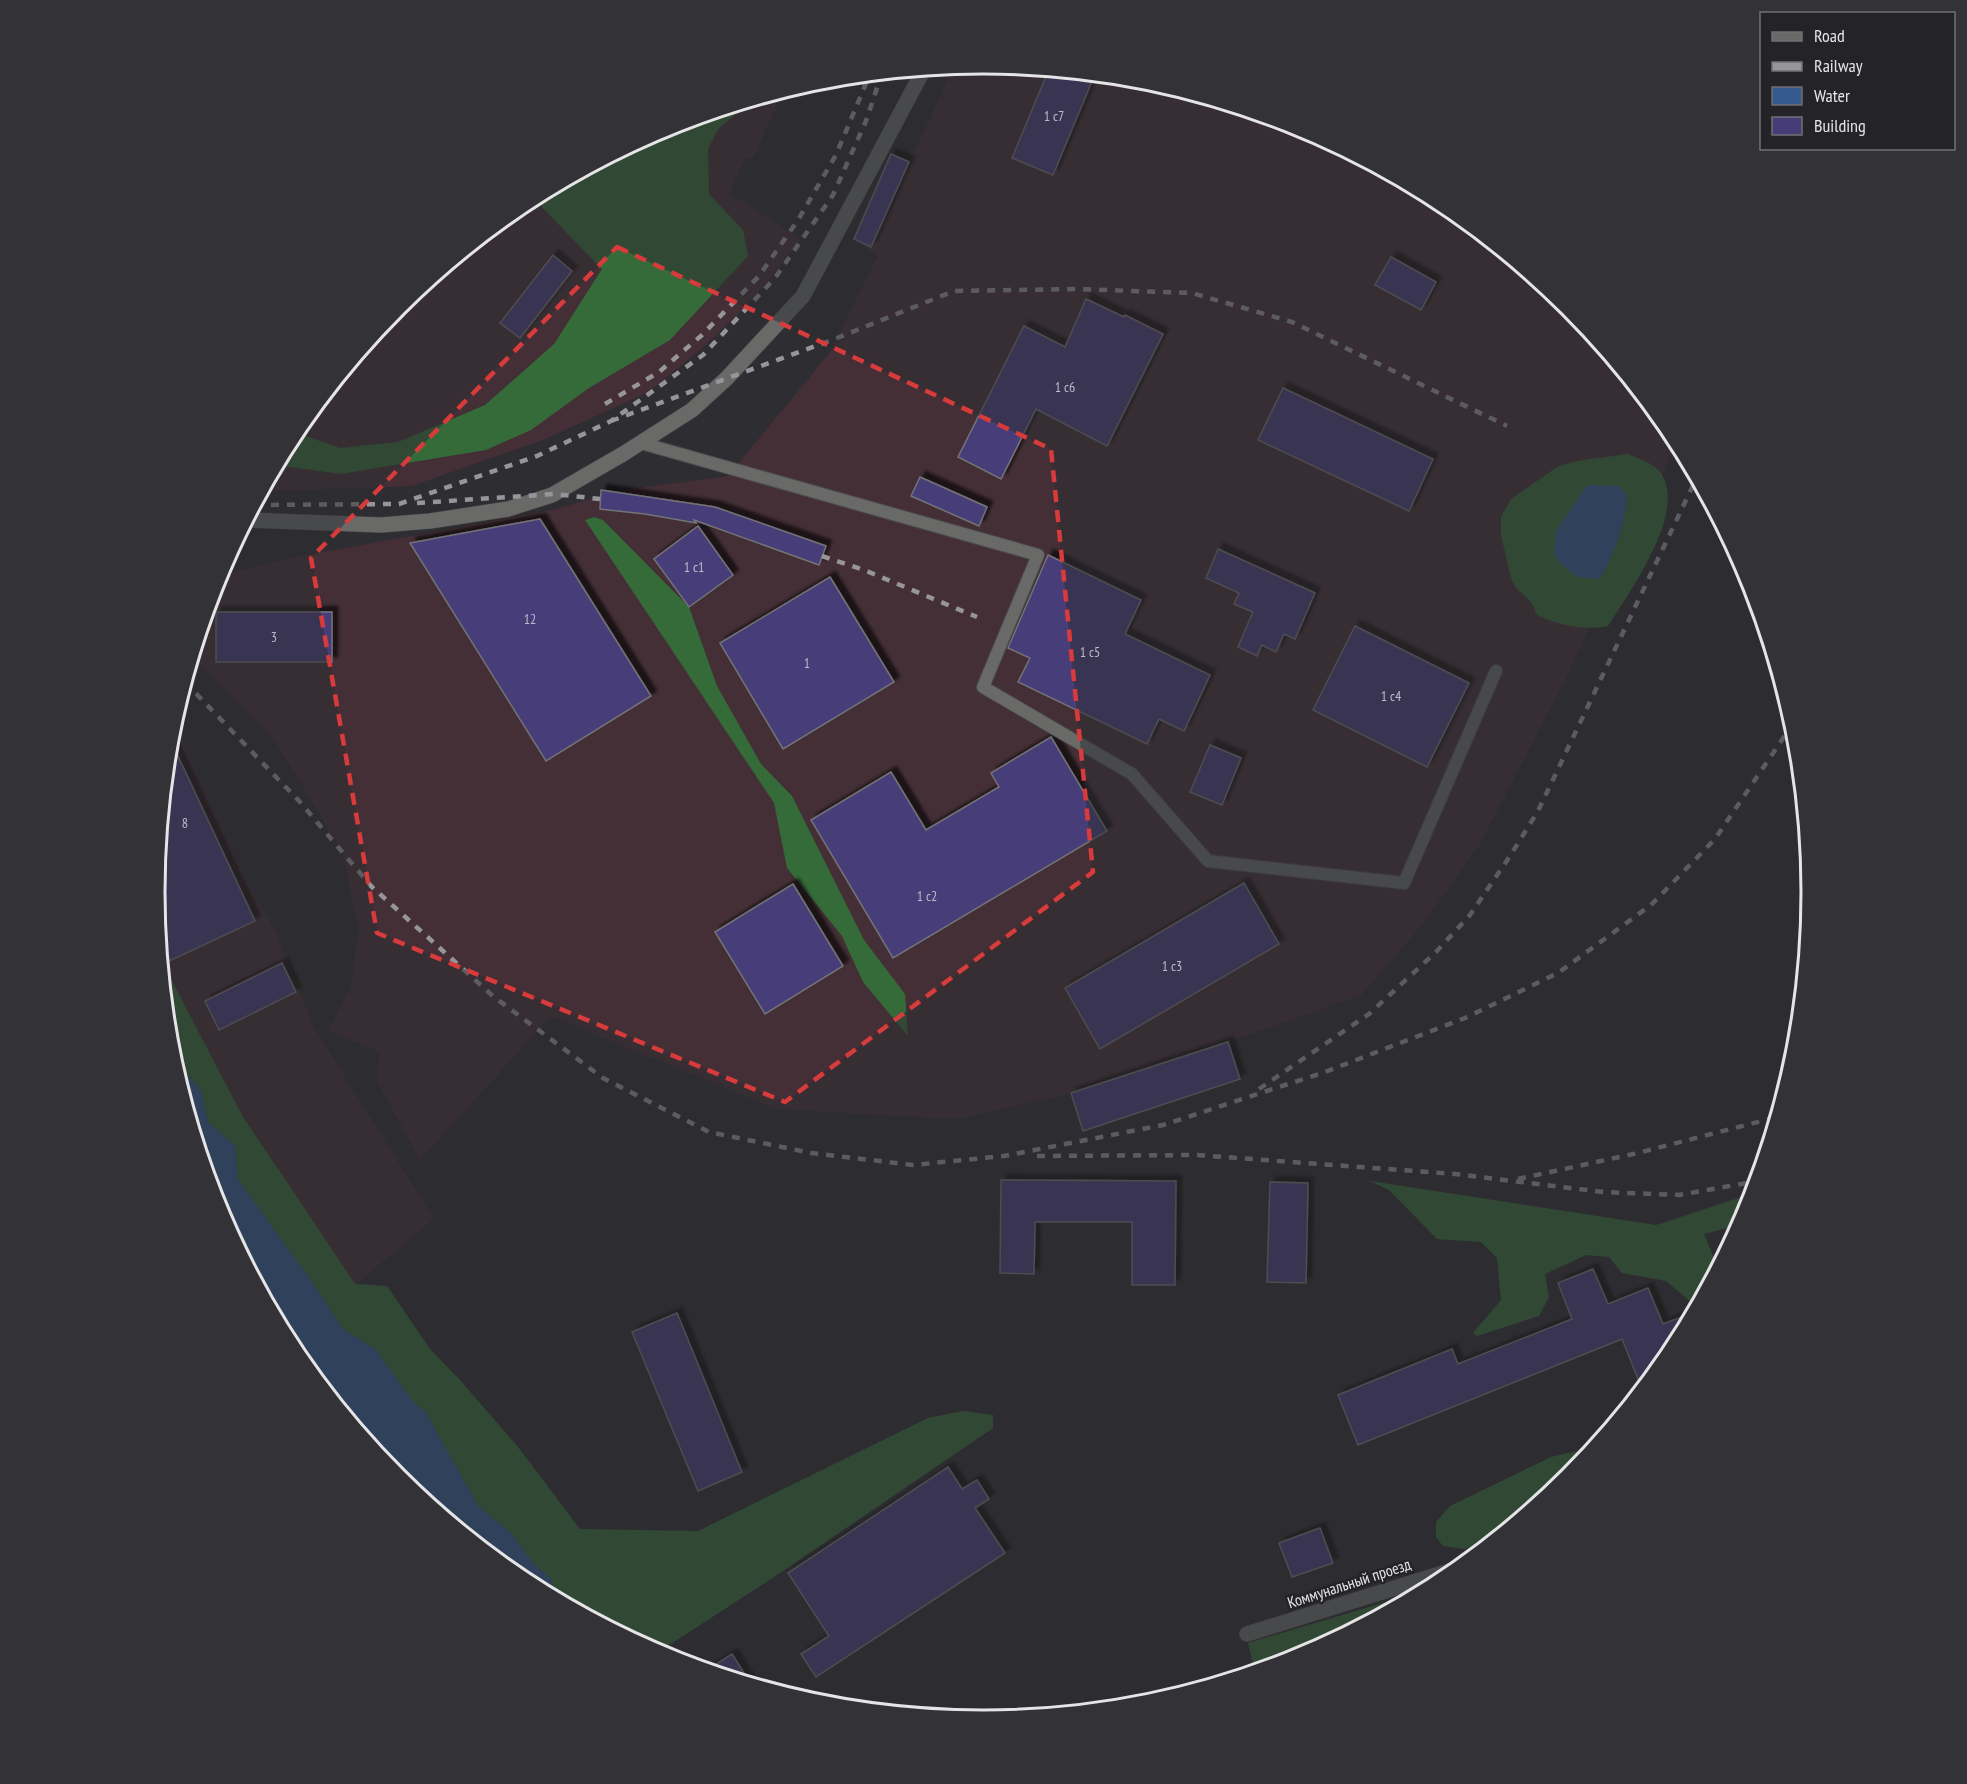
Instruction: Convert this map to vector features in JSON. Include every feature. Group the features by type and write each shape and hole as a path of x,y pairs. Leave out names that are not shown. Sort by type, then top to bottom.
{"street":[{"path":"254,520 381,525 430,521 508,509 552,495 692,410 727,378 803,296 920,76"},
{"name":"Коммунальный проезд","path":"1247,1635 1433,1576"}],"lane":[{"path":"641,443 1038,555 983,687 1132,774 1208,861 1404,883 1496,671"}],"highlighted area":[{"path":"617,247 1051,449 1093,872 785,1102 377,933 311,558"}],"shaded area":[{"path":"951,75 1037,75 1090,81 1143,89 1195,101 1247,117 1346,158 1393,183 1438,211 1482,243 1562,313 1599,352 1633,394 1673,452 1564,682 1480,844 1422,925 1361,995 1228,1042 1071,1093 958,1119 777,1109 551,1016 420,1160 377,1081 380,1052 328,1031 351,986 359,930 342,851 272,736 198,664 208,629 230,573 280,560 552,510 618,491 728,476 831,351 878,256 854,239 891,154 909,162"},
{"path":"780,99 753,158 745,159 729,193 800,239 778,269 740,312 700,350 660,383 638,397 543,440 412,486 271,491 303,437 368,352 405,313 485,243 529,211 621,158 720,117"},
{"path":"180,737 249,886 276,932 313,1026 434,1219 355,1285 242,1115 170,977 165,892 167,838 172,785"}],"green space":[{"path":"739,111 718,129 708,149 709,194 743,230 748,256 670,340 589,388 531,430 486,450 341,474 285,466 304,436 340,448 398,442 485,405 554,344 602,269 539,205 621,158 670,136"},
{"path":"1628,454 1657,469 1667,488 1667,507 1662,529 1653,551 1608,626 1589,628 1571,626 1537,615 1531,602 1516,588 1511,578 1501,535 1501,517 1511,499 1557,467 1576,461","holes":["1627,496 1614,550 1599,579"]},
{"path":"594,517 603,520 689,607 717,686 761,764 792,796 864,940 905,994 908,1036 863,982 842,936 787,868 774,803 585,520"},
{"path":"170,977 242,1115 355,1284 387,1286 430,1349 518,1447 580,1529 698,1531 928,1418 963,1411 993,1415 993,1428 780,1573 667,1647 621,1626 553,1588 551,1579 533,1563 511,1533 478,1506 425,1411 413,1402 375,1349 343,1329 310,1279 238,1180 235,1146 208,1122 201,1090 186,1073"},
{"path":"1370,1181 1656,1225 1743,1197 1730,1227 1704,1234 1715,1260 1691,1302 1666,1281 1622,1273 1609,1257 1586,1255 1545,1274 1549,1297 1539,1316 1477,1336 1473,1333 1501,1300 1497,1258 1481,1242 1437,1239 1389,1190"},
{"path":"1582,1450 1523,1507 1478,1544 1464,1549 1443,1546 1436,1537 1436,1522 1450,1506 1551,1457"},
{"path":"1396,1599 1346,1626 1253,1665 1248,1643"}],"water":[{"path":"1587,485 1619,486 1627,496 1618,539 1599,579 1577,577 1560,563 1554,554 1556,531"},
{"path":"186,1073 201,1090 208,1122 235,1146 238,1180 310,1279 343,1329 375,1349 413,1402 425,1411 478,1506 511,1533 533,1563 551,1579 553,1588 485,1541 444,1507 368,1432 334,1390 303,1347 249,1254 208,1155"}],"building":[{"path":"1046,76 1092,81 1053,175 1012,158"},
{"path":"891,154 909,162 871,247 854,239"},
{"path":"553,255 572,271 520,338 500,323"},
{"path":"1391,257 1436,282 1421,310 1375,285"},
{"path":"1086,299 1163,334 1107,446 1036,409 1001,479 958,457 1024,326 1065,347"},
{"path":"1283,388 1433,459 1409,511 1258,440"},
{"path":"920,477 987,507 979,526 911,496"},
{"path":"601,490 715,507 826,546 819,565 694,520 696,523 600,509"},
{"path":"540,519 651,696 546,761 410,543"},
{"path":"698,526 733,575 689,607 654,559"},
{"path":"1218,549 1315,593 1295,639 1284,634 1276,652 1262,645 1257,656 1238,647 1253,612 1234,604 1239,593 1206,578"},
{"path":"1048,555 1141,600 1125,634 1210,675 1184,731 1159,719 1147,744 1018,682 1030,658 1008,648"},
{"path":"830,577 894,682 783,749 720,643"},
{"path":"216,612 332,612 332,662 216,662"},
{"path":"1355,626 1469,683 1427,767 1313,710"},
{"path":"1051,737 1107,831 893,958 811,820 891,772 926,830 999,787 991,773"},
{"path":"1210,745 1241,758 1222,805 1190,792"},
{"path":"177,754 255,921 168,961 165,892 167,838"},
{"path":"1244,883 1279,944 1100,1049 1065,988"},
{"path":"793,884 843,966 765,1014 715,932"},
{"path":"282,963 296,992 219,1030 205,1001"},
{"path":"1228,1042 1240,1079 1083,1131 1071,1093"},
{"path":"1001,1180 1176,1181 1175,1285 1132,1285 1132,1222 1035,1222 1034,1274 1000,1273"},
{"path":"1270,1182 1308,1183 1306,1283 1267,1282"},
{"path":"1593,1269 1608,1304 1648,1288 1663,1324 1682,1317 1664,1347 1642,1377 1638,1379 1622,1339 1358,1445 1338,1395 1452,1349 1458,1364 1572,1319 1558,1283"},
{"path":"677,1313 742,1472 698,1491 632,1332"},
{"path":"948,1467 962,1489 977,1480 989,1499 975,1508 1005,1553 816,1677 801,1654 829,1636 788,1573"},
{"path":"1320,1528 1333,1563 1292,1577 1279,1543"},
{"path":"732,1654 745,1675 720,1667 715,1665"}],"railway":[{"path":"263,505 399,504 537,456 611,421 703,355 775,278 833,195 866,121 879,81"},
{"path":"605,404 659,372 702,335 759,276 798,220 836,155 866,83"},
{"path":"611,421 837,338 954,291 1076,289 1192,293 1292,322 1507,426"},
{"path":"1259,1089 1369,1014 1436,952 1470,915 1538,811 1693,485"},
{"path":"417,503 554,494 600,499"},
{"path":"822,556 864,570 977,617"},
{"path":"191,688 300,802 371,886 494,997 603,1078 709,1132 811,1153 913,1165 1004,1156 1163,1125 1325,1072 1465,1018 1558,973 1651,905 1715,839 1786,733"},
{"path":"1518,1179 1638,1153 1770,1119"},
{"path":"1037,1156 1197,1155 1455,1174 1603,1192 1679,1195 1748,1183"}]}
